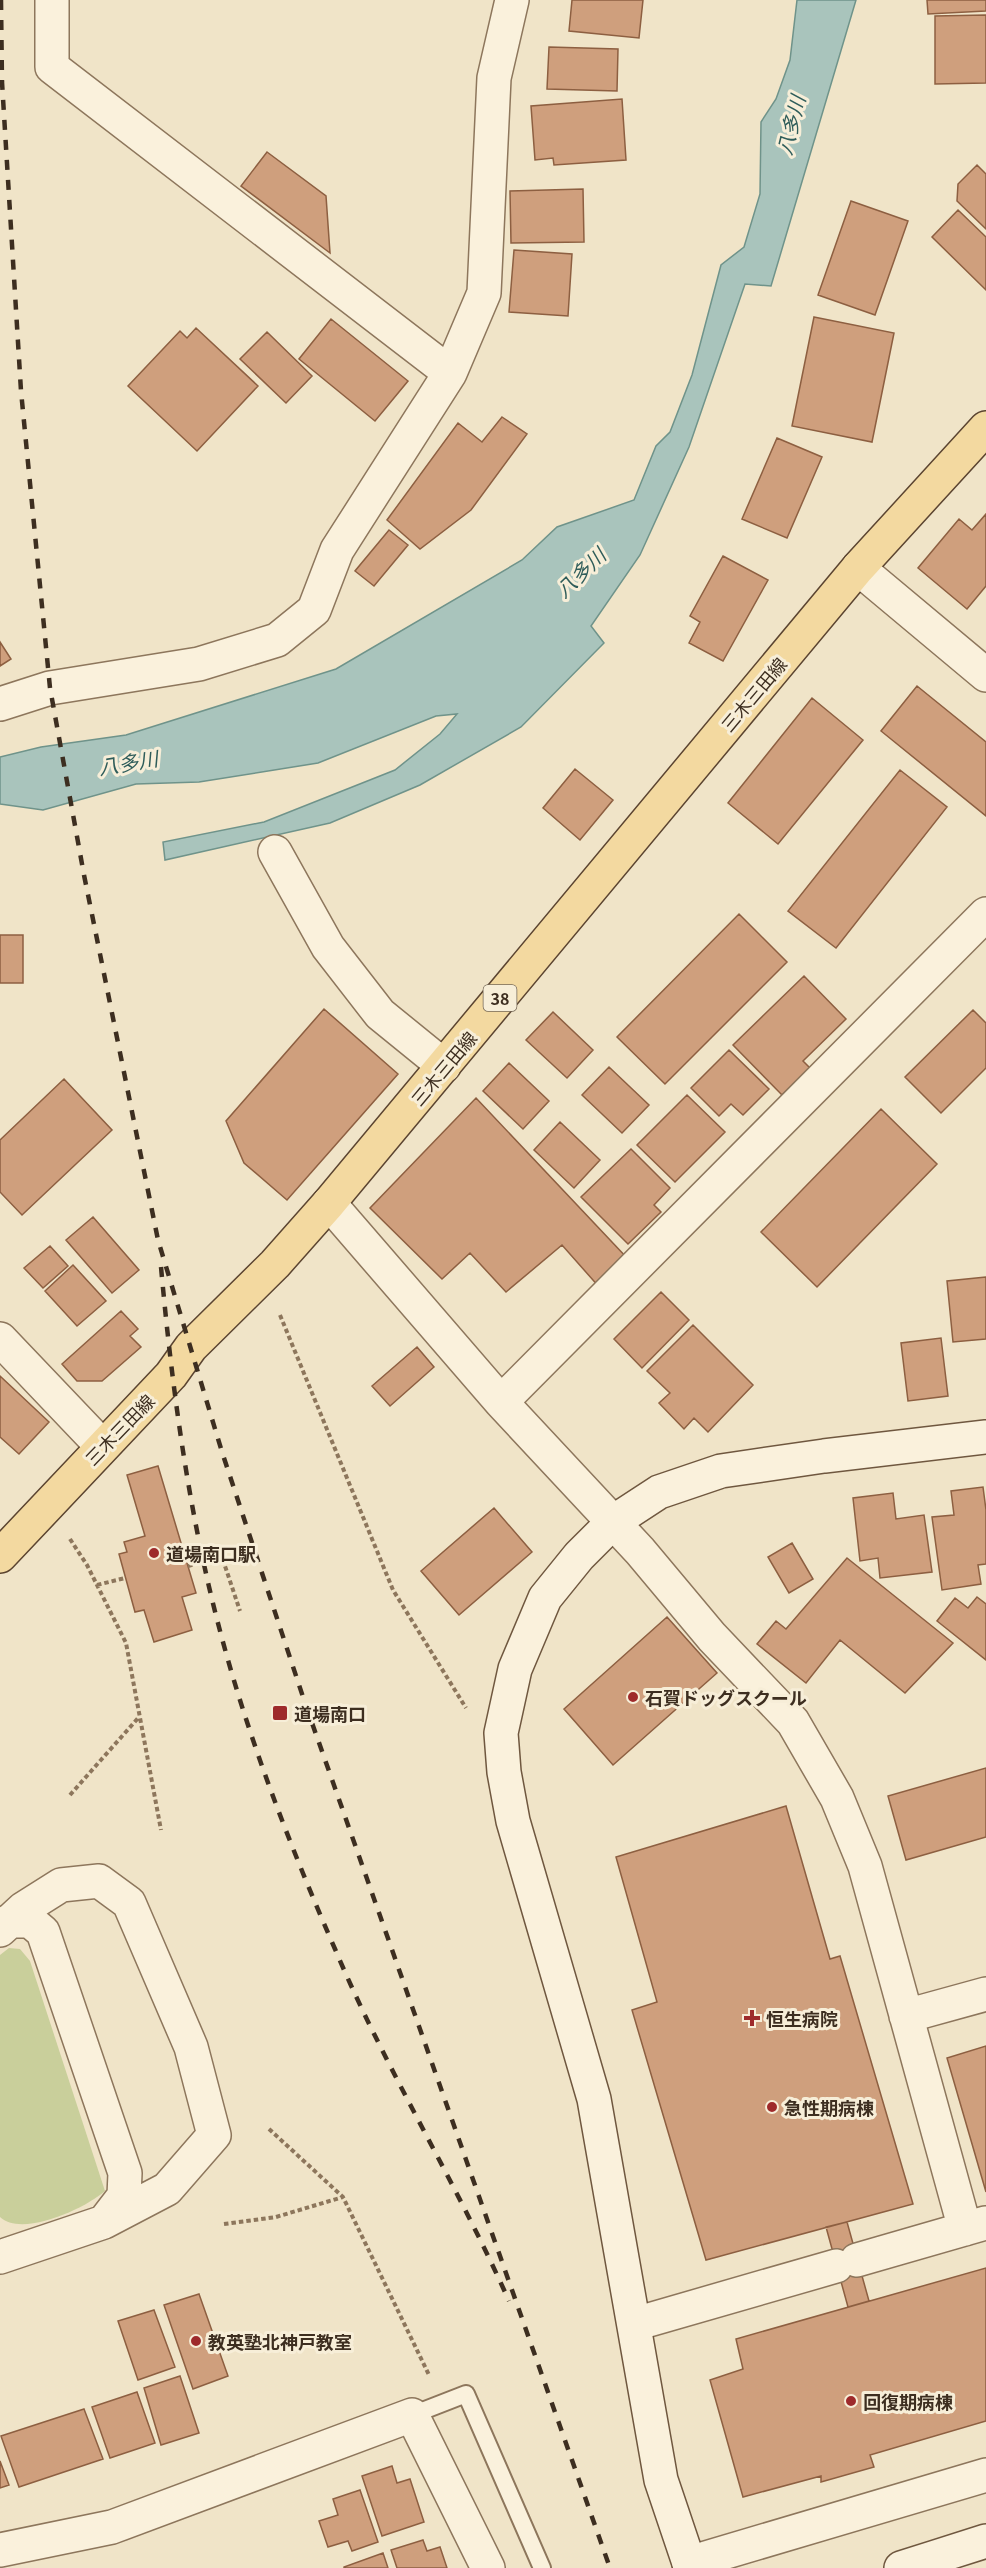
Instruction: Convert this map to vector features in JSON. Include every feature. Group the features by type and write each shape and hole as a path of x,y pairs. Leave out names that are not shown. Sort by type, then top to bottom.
{"main road":[{"name":"三木三田線","path":"0,1556 171,1375 191,1347 263,1275 329,1203 858,568 986,428"}],"street":[{"path":"52,0 52,67 450,373"},
{"path":"0,704 50,688 199,664 277,640 314,610 337,550 450,373 484,293 494,78 512,0"},
{"path":"858,568 986,675"},
{"path":"275,852 328,947 380,1014 444,1066"},
{"path":"501,1402 986,914"},
{"path":"329,1203 501,1402 613,1522 712,1636 793,1722 837,1798 865,1866 906,2016 975,2226 635,2324"},
{"path":"0,1339 102,1446"},
{"path":"986,1437 721,1471 659,1492 613,1522 579,1556 545,1598 515,1668 501,1733 504,1772 513,1821 594,2099 661,2480 690,2566 986,2475"},
{"path":"5,1925 61,1885 99,1881 129,1903 191,2047 213,2135 167,2189 104,2222 5,2249"},
{"path":"5,1925 30,1920 43,1932 125,2173 124,2196 104,2222"},
{"path":"906,2016 986,1994"},
{"path":"0,2550 112,2527 412,2415 488,2568"},
{"path":"901,2568 986,2541"}],"lane":[{"path":"412,2415 466,2394 542,2568"}],"path":[{"path":"263,1275 393,1590 467,1710"},
{"path":"64,1530 97,1585 126,1643 161,1830"},
{"path":"188,1566 222,1557 240,1611"},
{"path":"97,1585 126,1578"},
{"path":"70,1795 140,1716"},
{"path":"270,2129 343,2197 442,2403"},
{"path":"224,2224 276,2217 343,2197"}],"green space":[{"path":"9,1948 20,1949 30,1961 105,2191 69,2212 54,2218 23,2224 10,2223 0,2217 0,1955"}],"water":[{"name":"八多川","path":"797,0 856,0 771,286 745,284 689,447 640,555 591,626 604,643 521,727 420,785 330,823 165,860 163,842 264,822 395,770 440,734 457,714 436,716 318,763 199,782 136,784 43,810 0,804 0,757 41,747 126,735 336,669 522,560 557,527 634,500 656,446 670,432 692,375 721,265 744,247 760,194 761,122 776,99 790,60"}],"building":[{"path":"572,0 643,0 639,38 569,31"},
{"path":"927,0 986,0 986,11 928,14"},
{"path":"986,15 986,83 935,84 935,16"},
{"path":"549,47 618,49 617,91 547,89"},
{"path":"622,99 626,160 554,165 553,158 535,160 531,106"},
{"path":"267,152 326,196 330,253 241,186"},
{"path":"977,165 986,174 986,229 957,201 958,184"},
{"path":"583,189 584,242 511,243 510,191"},
{"path":"851,201 908,221 875,315 818,295"},
{"path":"958,210 986,237 986,290 932,237"},
{"path":"514,250 572,254 568,316 509,312"},
{"path":"814,317 894,333 872,442 792,426"},
{"path":"331,319 408,381 375,421 299,359"},
{"path":"196,328 258,386 197,451 128,386 180,331 187,338"},
{"path":"267,332 312,376 286,403 240,359"},
{"path":"502,417 527,434 471,510 420,549 387,520 458,423 482,442"},
{"path":"777,438 822,457 787,538 742,519"},
{"path":"986,514 986,586 967,609 918,568 959,519 972,530"},
{"path":"389,530 408,545 374,586 355,571"},
{"path":"723,556 768,580 723,661 689,643 700,622 690,616"},
{"path":"0,642 11,659 0,666"},
{"path":"917,686 986,742 986,816 881,731"},
{"path":"812,698 863,740 778,844 728,803"},
{"path":"575,769 613,800 580,840 543,808"},
{"path":"900,770 947,807 836,948 788,911"},
{"path":"739,914 787,962 665,1084 617,1037"},
{"path":"0,935 23,935 23,983 0,983"},
{"path":"804,976 846,1019 803,1061 810,1068 782,1095 733,1045"},
{"path":"324,1009 398,1074 287,1200 244,1163 226,1121"},
{"path":"973,1010 986,1023 986,1068 941,1113 905,1077"},
{"path":"553,1012 593,1050 567,1078 526,1040"},
{"path":"729,1050 769,1089 743,1115 731,1104 719,1116 691,1088"},
{"path":"509,1063 549,1101 523,1129 483,1091"},
{"path":"609,1067 649,1105 622,1133 582,1095"},
{"path":"64,1079 112,1130 22,1215 0,1192 0,1140"},
{"path":"687,1095 725,1132 675,1182 637,1145"},
{"path":"476,1098 628,1259 600,1288 562,1245 506,1292 470,1253 442,1279 370,1208"},
{"path":"881,1109 937,1164 817,1287 761,1232"},
{"path":"560,1122 600,1160 574,1188 534,1150"},
{"path":"631,1149 670,1188 654,1205 661,1212 628,1244 581,1197"},
{"path":"93,1217 139,1270 112,1293 66,1240"},
{"path":"50,1246 68,1266 43,1288 24,1268"},
{"path":"73,1265 106,1301 77,1326 45,1291"},
{"path":"986,1277 986,1339 953,1342 947,1281"},
{"path":"661,1292 689,1320 642,1368 614,1339"},
{"path":"121,1311 138,1329 130,1336 141,1347 102,1381 77,1381 62,1364"},
{"path":"693,1325 753,1385 708,1432 694,1418 684,1429 659,1403 670,1393 647,1371"},
{"path":"941,1338 948,1396 908,1401 901,1343"},
{"path":"417,1347 434,1367 390,1406 372,1386"},
{"path":"0,1376 49,1422 19,1454 0,1437"},
{"name":"道場南口駅","path":"158,1466 196,1593 182,1597 192,1630 154,1642 144,1610 135,1612 119,1554 127,1552 124,1542 145,1536 127,1475"},
{"path":"983,1487 986,1510 986,1564 978,1565 981,1584 942,1590 932,1517 954,1515 951,1491"},
{"path":"893,1493 896,1519 924,1515 932,1572 880,1578 878,1558 860,1561 853,1498"},
{"path":"494,1508 532,1552 459,1615 421,1571"},
{"path":"792,1543 813,1579 789,1593 768,1557"},
{"path":"847,1558 953,1643 905,1693 840,1640 806,1683 757,1644 776,1621 786,1629"},
{"path":"977,1597 986,1604 986,1660 937,1621 955,1598 968,1608"},
{"path":"667,1617 717,1673 613,1765 564,1709"},
{"path":"986,1768 986,1837 906,1860 888,1796"},
{"name":"恒生病院","path":"786,1806 830,1959 840,1956 913,2204 706,2260 632,2010 657,2002 616,1857"},
{"path":"986,2046 986,2192 947,2058"},
{"path":"847,2222 869,2301 848,2307 826,2227"},
{"name":"回復期病棟","path":"986,2268 986,2421 870,2455 874,2467 821,2482 821,2476 743,2497 710,2380 743,2369 736,2339"},
{"name":"教英塾北神戸教室","path":"199,2294 228,2376 193,2389 164,2305"},
{"path":"154,2310 175,2367 138,2380 118,2321"},
{"path":"180,2376 199,2433 161,2445 144,2388"},
{"path":"137,2392 155,2443 110,2458 92,2407"},
{"path":"84,2409 103,2459 19,2487 1,2436"},
{"path":"0,2461 9,2485 0,2488"},
{"path":"392,2466 397,2483 410,2479 424,2522 382,2536 362,2476"},
{"path":"360,2490 378,2542 352,2551 348,2541 328,2547 319,2521 338,2515 333,2499"},
{"path":"423,2540 427,2551 440,2547 447,2568 397,2568 391,2550"},
{"path":"383,2553 388,2568 344,2568 344,2567"}],"railway":[{"path":"1,0 2,82 21,391 50,688 84,875 158,1240 222,1452 305,1703 610,2568"},
{"path":"161,1267 182,1448 198,1538 230,1668 256,1749 302,1870 355,1994 467,2213 509,2301"}],"place":[{"name":"道場南口駅","path":"154,1553"},
{"name":"石賀ドッグスクール","path":"633,1697"},
{"name":"道場南口","path":"280,1713"},
{"name":"恒生病院","path":"752,2018"},
{"name":"急性期病棟","path":"772,2107"},
{"name":"教英塾北神戸教室","path":"196,2341"},
{"name":"回復期病棟","path":"851,2401"}]}
